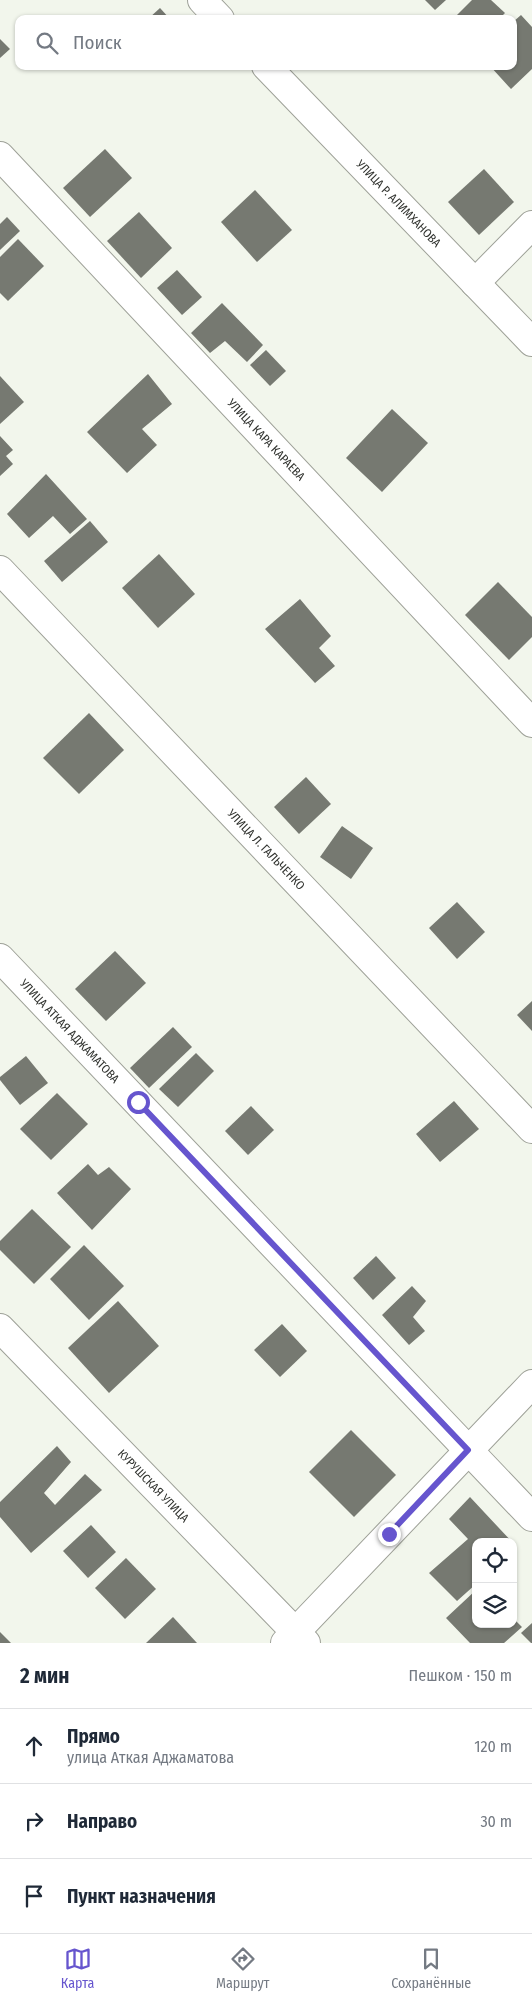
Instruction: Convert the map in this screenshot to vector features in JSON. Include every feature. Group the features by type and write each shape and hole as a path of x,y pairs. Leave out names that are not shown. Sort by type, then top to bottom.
{"street":[{"path":"202,0 216,15"},
{"name":"УЛИЦА Р. АЛИМХАНОВА","path":"270,70 532,342"},
{"name":"УЛИЦА КАРА КАРАЕВА","path":"0,156 532,723"},
{"path":"475,283 532,225"},
{"name":"УЛИЦА Л. ГАЛЬЧЕНКО","path":"0,570 532,1129"},
{"name":"УЛИЦА АТКАЯ АДЖАМАТОВА","path":"0,958 532,1517"},
{"name":"КУРУШСКАЯ УЛИЦА","path":"0,1328 296,1639"},
{"path":"296,1639 468,1450 532,1384"}],"building":[{"path":"425,0 446,0 435,10"},
{"path":"472,0 491,0 505,13 503,15 457,15"},
{"path":"160,8 166,15 152,15"},
{"path":"521,15 532,27 532,69 511,89 494,70 517,70 517,18"},
{"path":"0,39 10,49 0,58"},
{"path":"105,149 132,178 90,217 63,188"},
{"path":"484,169 514,202 479,235 448,202"},
{"path":"255,190 292,230 257,262 221,222"},
{"path":"139,212 172,248 141,278 107,241"},
{"path":"7,217 20,231 0,250 0,224"},
{"path":"18,239 44,266 8,301 0,293 0,257"},
{"path":"177,270 202,297 182,315 157,288"},
{"path":"222,303 263,345 247,362 225,341 210,353 191,333"},
{"path":"266,350 286,371 270,386 250,365"},
{"path":"148,374 172,404 142,429 157,445 127,473 87,432"},
{"path":"0,376 24,402 0,424"},
{"path":"392,409 428,443 382,492 346,458"},
{"path":"0,436 13,450 6,456 13,464 0,476"},
{"path":"46,474 87,519 70,534 53,516 29,538 7,514"},
{"path":"90,521 108,542 62,582 44,561"},
{"path":"159,554 195,594 158,628 122,588"},
{"path":"498,582 532,617 532,637 509,660 465,615"},
{"path":"300,599 331,636 319,648 335,666 315,683 265,629"},
{"path":"89,713 124,750 79,794 43,758"},
{"path":"306,777 331,804 299,834 274,807"},
{"path":"342,826 373,848 351,879 320,857"},
{"path":"457,902 485,932 457,959 429,928"},
{"path":"115,951 146,983 106,1021 75,989"},
{"path":"532,1001 532,1031 517,1015"},
{"path":"173,1027 192,1047 149,1088 130,1068"},
{"path":"196,1053 214,1071 178,1107 159,1089"},
{"path":"26,1056 48,1083 20,1105 0,1080 0,1077"},
{"path":"57,1093 88,1124 51,1160 20,1129"},
{"path":"454,1101 479,1129 440,1162 416,1134"},
{"path":"251,1106 274,1130 248,1155 225,1131"},
{"path":"88,1164 98,1175 109,1167 131,1189 92,1230 57,1193"},
{"path":"32,1209 71,1247 34,1284 0,1250 0,1241"},
{"path":"84,1245 124,1286 89,1320 50,1279"},
{"path":"376,1256 396,1278 373,1300 353,1278"},
{"path":"412,1286 426,1301 413,1317 425,1331 409,1345 382,1315"},
{"path":"118,1301 159,1346 109,1393 68,1348"},
{"path":"282,1324 307,1351 280,1377 254,1350"},
{"path":"351,1430 396,1475 354,1517 309,1472"},
{"path":"57,1446 71,1462 44,1493 55,1505 85,1474 102,1490 31,1553 0,1517 0,1502"},
{"path":"470,1497 508,1538 472,1538 472,1588 457,1601 429,1573 468,1539 449,1519"},
{"path":"91,1525 116,1552 88,1578 63,1551"},
{"path":"126,1558 156,1589 125,1619 95,1588"},
{"path":"472,1594 472,1628 517,1628 517,1622 522,1627 504,1643 470,1643 446,1618"},
{"path":"173,1617 197,1643 146,1643"},
{"path":"532,1623 532,1643 531,1643 521,1633"},
{"path":"0,1632 11,1643 0,1643"}],"route":[{"path":"138,1102 468,1450 389,1534"}]}
